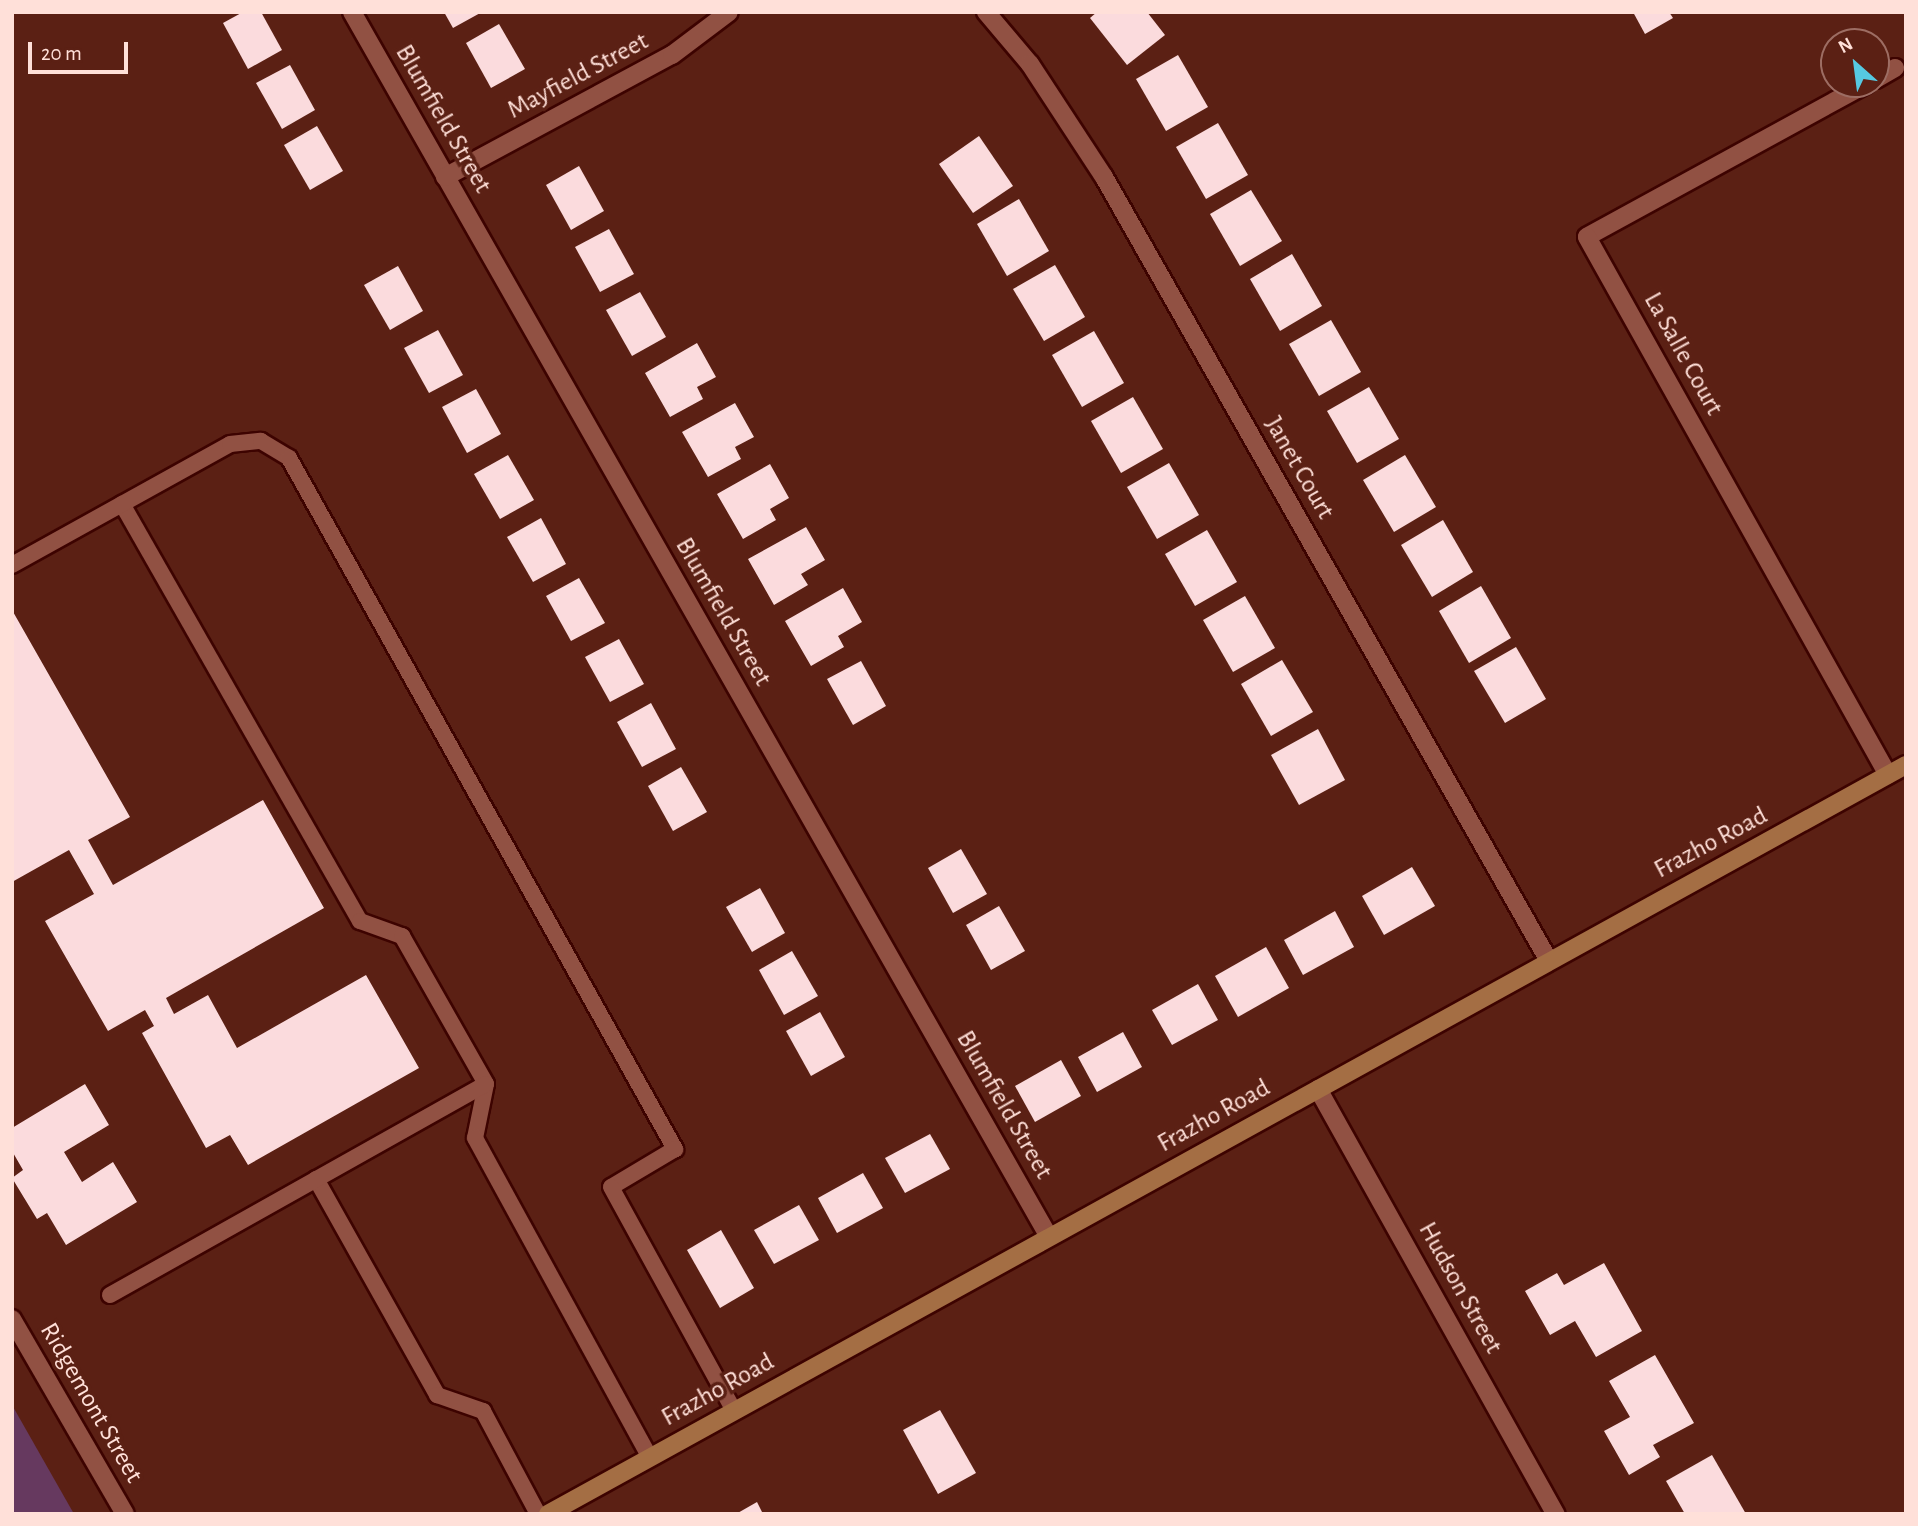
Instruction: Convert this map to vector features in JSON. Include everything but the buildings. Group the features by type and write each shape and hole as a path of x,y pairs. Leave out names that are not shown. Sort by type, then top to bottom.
{"street":[{"name":"Blumfield Street","path":"352,12 1049,1237"},
{"name":"Mayfield Street","path":"445,177 672,55 729,12"},
{"name":"Janet Court","path":"986,12 1030,64 1104,177 1549,961"},
{"path":"1890,71 1895,68"},
{"name":"La Salle Court","path":"1840,98 1587,237 1888,775"},
{"name":"Frazho Road","path":"548,1514 1906,765"},
{"name":"Hudson Street","path":"1318,1088 1556,1514"},
{"name":"Ridgemont Street","path":"12,1318 125,1514"}],"lane":[{"path":"12,565 230,443 261,441 289,458 676,1149 611,1187 734,1411"},
{"path":"122,504 360,921 402,936 486,1084 475,1138 650,1457"},
{"path":"110,1295 486,1084"},
{"path":"316,1179 437,1395 483,1411 538,1514"}],"shaded area":[{"path":"12,1405 74,1514 12,1514"}]}
